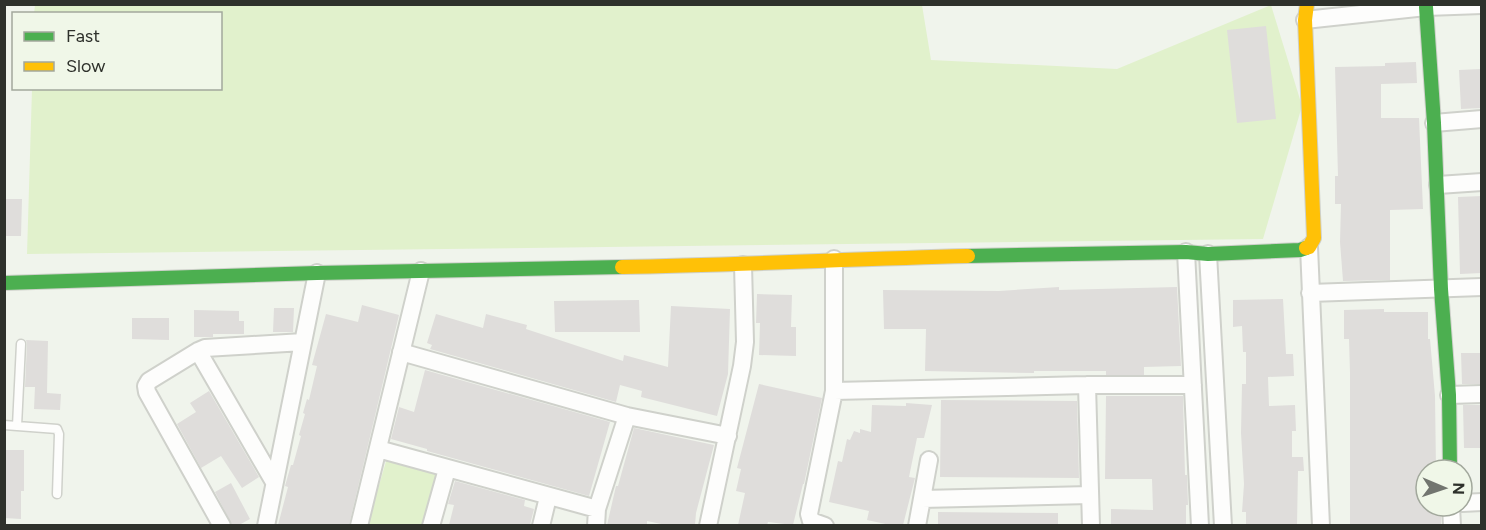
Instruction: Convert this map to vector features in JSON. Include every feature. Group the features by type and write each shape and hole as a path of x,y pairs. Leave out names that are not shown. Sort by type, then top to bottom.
{"street":[{"path":"1321,525 1310,294 1309,247 1314,238 1306,12 1482,5"},
{"path":"1425,7 1438,184 1441,289 1449,395 1450,458"},
{"path":"1434,123 1482,119"},
{"path":"1438,184 1482,182"},
{"path":"4,283 317,273 743,265 834,259 1186,252 1208,254 1300,250 1309,247"},
{"path":"1186,252 1200,525"},
{"path":"1208,254 1223,525"},
{"path":"825,525 811,521 809,514 834,391 834,259"},
{"path":"708,525 728,436 745,342 743,265"},
{"path":"359,525 422,271"},
{"path":"266,525 317,273"},
{"path":"1310,294 1482,287"},
{"path":"222,525 147,392 146,386 149,381 198,351 303,342"},
{"path":"198,351 274,482"},
{"path":"401,352 627,416 728,436"},
{"path":"1087,385 1091,525"},
{"path":"834,391 1193,385"},
{"path":"1449,395 1482,394"},
{"path":"378,449 548,497 596,517 627,416"},
{"path":"917,525 929,460"},
{"path":"431,525 447,469"},
{"path":"922,499 1090,495"},
{"path":"541,525 548,497"}],"lane":[{"path":"17,426 21,344"},
{"path":"4,425 54,428 59,431 57,494"}],"green space":[{"path":"35,5 922,5 931,60 1117,69 1271,5 1302,106 1263,239 27,254 32,90 222,90 222,12 34,12"},
{"path":"387,458 440,474 425,525 367,526"}],"building":[{"path":"1266,26 1276,119 1237,123 1227,30"},
{"path":"1416,62 1417,83 1381,84 1381,118 1419,118 1423,209 1390,210 1390,280 1343,281 1340,242 1341,204 1335,204 1335,176 1338,176 1335,67 1385,66 1385,63"},
{"path":"1481,69 1482,108 1461,109 1459,70"},
{"path":"1482,196 1482,273 1460,274 1458,197"},
{"path":"4,199 22,199 21,236 6,236"},
{"path":"1059,287 1059,290 1177,287 1181,366 1144,367 1144,375 1106,375 1106,371 1034,371 1034,373 925,371 926,329 884,329 883,290 999,291"},
{"path":"757,294 792,295 791,327 796,327 796,356 759,355 760,323 756,323"},
{"path":"1283,299 1286,354 1293,354 1294,376 1268,377 1269,406 1295,405 1296,431 1292,431 1292,457 1303,457 1304,471 1298,471 1297,525 1246,525 1246,512 1242,512 1244,484 1241,433 1242,384 1246,384 1246,352 1243,352 1242,326 1233,327 1233,300"},
{"path":"639,300 640,332 555,332 554,301"},
{"path":"362,305 399,315 349,525 278,525 288,487 285,486 301,436 299,435 305,414 303,413 307,399 309,400 317,366 312,365 326,314 358,322"},
{"path":"671,306 730,309 728,374 717,416 641,397 642,391 620,385 616,402 430,349 432,345 427,343 436,314 483,328 486,314 527,325 526,329 623,361 624,355 668,367"},
{"path":"274,308 294,308 293,332 273,332"},
{"path":"1384,309 1384,312 1428,312 1428,339 1430,339 1435,396 1436,458 1414,458 1414,518 1441,518 1441,525 1350,525 1350,373 1349,339 1344,339 1344,310"},
{"path":"194,310 239,311 239,321 244,321 244,334 213,334 213,337 194,337"},
{"path":"132,318 169,318 169,340 132,339"},
{"path":"26,340 48,341 47,393 61,394 60,410 34,409 35,387 25,387"},
{"path":"1461,353 1482,353 1482,384 1462,384"},
{"path":"425,370 610,422 589,496 391,439 399,407 414,412"},
{"path":"759,384 822,398 793,525 768,522 767,525 738,525 745,493 736,491 741,469 737,468"},
{"path":"209,391 259,477 242,488 221,456 201,468 177,424 196,412 190,403"},
{"path":"1106,396 1183,396 1188,505 1186,505 1186,525 1111,525 1111,509 1153,510 1152,479 1105,479"},
{"path":"941,400 1077,401 1079,478 940,477"},
{"path":"906,403 932,405 924,438 917,438 909,477 915,478 903,525 867,520 869,511 829,502 838,461 842,462 847,439 850,440 854,431 860,433 860,429 871,432 872,405 906,406"},
{"path":"1463,405 1482,405 1482,448 1464,448"},
{"path":"634,428 714,445 695,525 666,525 647,521 647,525 607,525"},
{"path":"4,450 24,450 21,519 4,518"},
{"path":"455,481 525,500 524,506 534,509 530,525 449,525 454,505 448,504"},
{"path":"231,483 250,519 239,525 232,525 215,492"},
{"path":"938,512 1058,513 1058,525 938,525"}],"traffic: fast":[{"path":"1426,7 1449,395 1450,458"},
{"path":"968,256 1186,252 1208,254 1306,248"},
{"path":"4,283 317,273 622,267"}],"traffic: slow":[{"path":"1306,248 1314,238 1305,20 1307,4"},
{"path":"622,267 968,256"}]}
